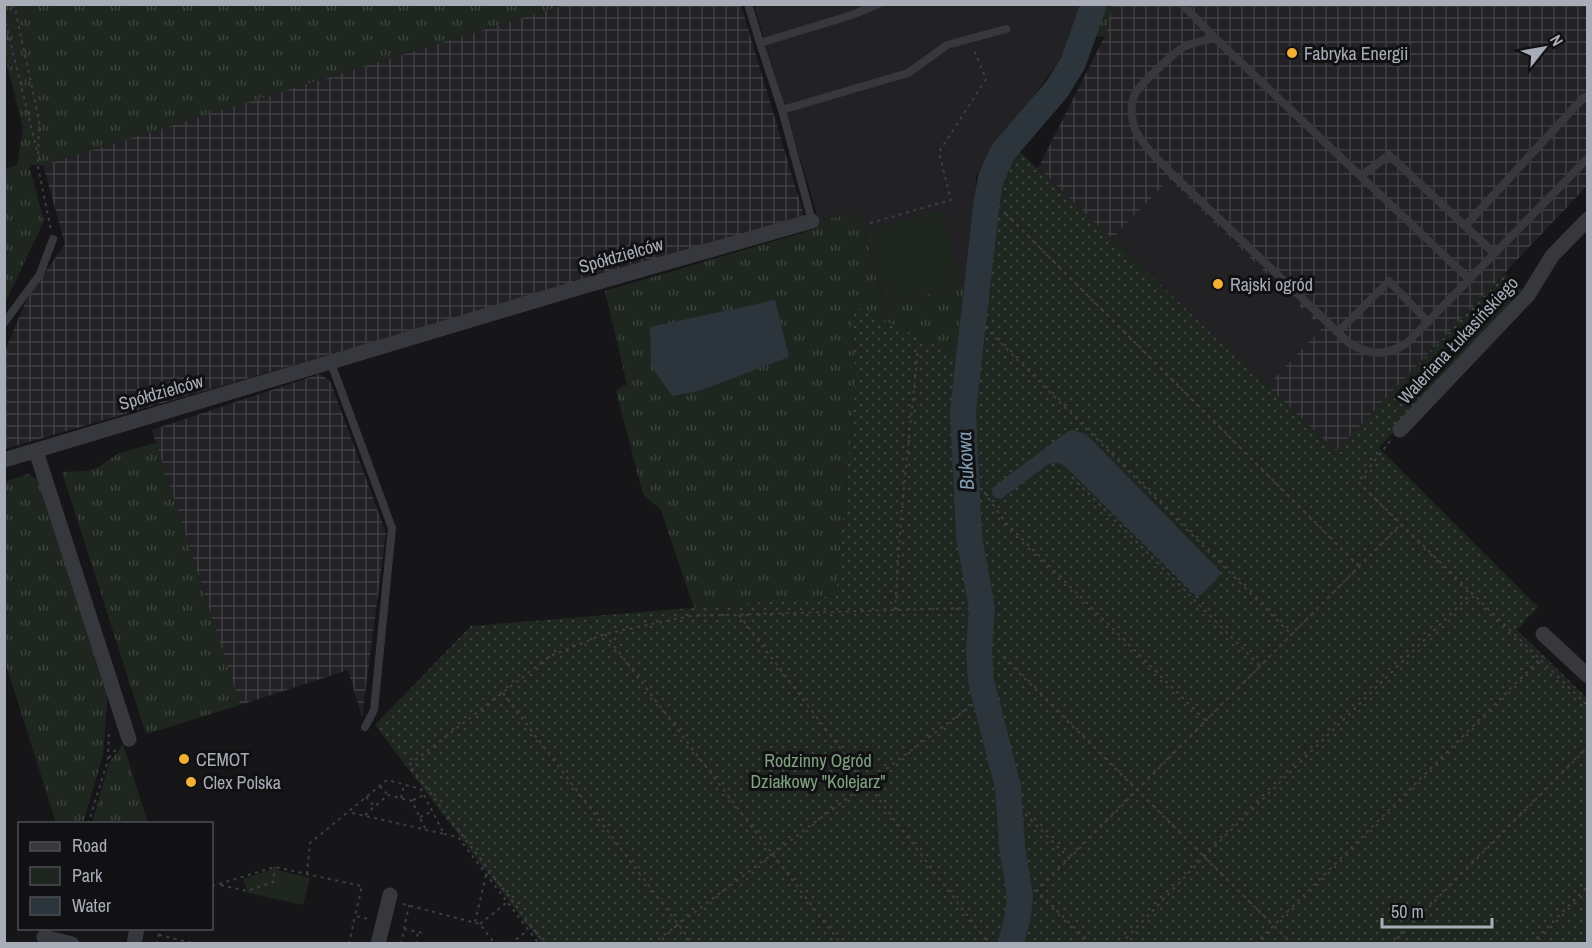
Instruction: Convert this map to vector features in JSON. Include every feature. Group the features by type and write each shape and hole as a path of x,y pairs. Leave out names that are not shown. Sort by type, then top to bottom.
{"street":[{"name":"Waleriana Łukasińskiego","path":"1400,430 1528,295 1552,256 1587,219"},
{"name":"Spółdzielców","path":"4,460 581,287 812,221"},
{"path":"36,451 129,739"},
{"path":"1543,634 1587,675"},
{"path":"378,944 390,898"},
{"path":"44,937 72,944"}],"lane":[{"name":"Spółdzielców","path":"748,4 782,110 812,221"},
{"path":"760,43 852,15 878,4"},
{"path":"1182,4 1469,279"},
{"path":"782,110 908,73 947,45 1006,29"},
{"path":"1215,38 1184,47 1169,58 1137,92 1132,104 1135,129 1147,147 1170,172 1349,343 1362,351 1377,353 1394,351 1407,343 1587,158"},
{"path":"1465,226 1587,96"},
{"path":"1361,176 1389,154 1494,253"},
{"path":"4,323 40,274 53,239"},
{"path":"1338,332 1389,281 1428,321"},
{"path":"331,363 392,528 374,710 365,727"}],"path":[{"path":"14,4 39,120 40,137 37,154"},
{"path":"4,16 37,154 53,239"},
{"path":"870,223 951,200 939,152 986,79 970,39"},
{"path":"1006,214 1359,566"},
{"path":"985,327 1291,634"},
{"path":"895,610 901,517 918,348"},
{"path":"1382,451 1358,482 1587,706"},
{"path":"1072,477 1260,666"},
{"path":"984,492 1006,523 1206,721"},
{"path":"1091,944 1037,891 1401,524"},
{"path":"1121,944 1204,857 1472,593"},
{"path":"545,944 409,765 550,656 606,634 690,616 966,608"},
{"path":"739,615 989,944"},
{"path":"606,634 841,944"},
{"path":"1255,944 1543,656"},
{"path":"1003,657 1292,944"},
{"path":"503,693 693,944"},
{"path":"652,944 976,702"},
{"path":"89,822 108,760 109,729"},
{"path":"1392,944 1587,747"},
{"path":"307,874 310,843 387,780 421,789 444,834"},
{"path":"401,798 404,785"},
{"path":"380,786 388,795 412,801 424,795"},
{"path":"364,816 388,795"},
{"path":"366,797 375,807"},
{"path":"412,801 426,830"},
{"path":"420,817 433,811"},
{"path":"348,812 458,837 539,944"},
{"path":"1025,814 1069,858"},
{"path":"218,884 247,891 273,882 276,867"},
{"path":"213,886 276,867 362,886 349,944"},
{"path":"475,922 486,874"},
{"path":"1531,944 1587,886"},
{"path":"390,898 480,924 495,944"},
{"path":"480,924 507,903"},
{"path":"401,944 409,905"},
{"path":"355,915 383,923"},
{"path":"404,929 423,933"},
{"path":"157,944 160,930"},
{"path":"510,944 528,930"},
{"path":"416,944 418,932"},
{"path":"159,935 197,944"}],"shaded area":[{"path":"564,5 741,5 804,216 5,449 5,351 27,298 65,244 43,165"},
{"path":"754,5 1081,5 1074,40 976,176 971,282 885,306 858,212 819,221"},
{"path":"1112,5 1587,5 1587,186 1336,451 1267,386 1322,328 1169,179 1112,239 1038,168 1105,36"},
{"name":"Rajski ogród","path":"1169,179 1322,328 1267,386 1112,239"},
{"path":"320,374 330,381 386,533 362,717 348,670 240,705 152,430"}],"green space":[{"path":"5,4 564,5 43,165 29,165 44,221 5,303 5,169 17,165 23,129 5,56"},
{"path":"1081,4 1112,5 1105,36 1074,40"},
{"path":"1015,147 1336,451 1505,273 1522,289 1379,448 1538,607 1517,630 1587,698 1587,943 1022,943 1028,918 1017,795 989,669 987,593 975,528 971,429 972,397 994,186 1000,171"},
{"path":"942,210 961,284 885,304 866,230"},
{"path":"858,212 885,306 971,282 964,359 852,305 856,380 836,596 694,608 661,510 643,494 616,391 627,384 605,291 815,229 819,221"},
{"name":"Rodzinny Ogród Działkowy \"Kolejarz\"","path":"852,305 964,359 959,394 958,425 963,523 976,603 976,686 998,775 1011,886 1011,910 1003,943 541,943 375,725 471,626 836,596 856,380"},
{"path":"156,443 240,705 146,734 62,472 86,471 98,467 119,453"},
{"path":"28,474 40,481 108,691 103,755 83,822 56,822 5,661 4,482"},
{"path":"123,744 148,822 92,822 109,763"},
{"path":"273,869 310,878 303,905 248,893 243,879"}],"water":[{"path":"775,300 789,357 699,391 672,396 651,366 650,327"},
{"path":"1073,430 1086,434 1219,570 1220,575 1201,595 1196,596 1064,465 1049,464 1001,499 992,494 992,488 1067,432"}],"waterway":[{"name":"Bukowa","path":"1011,944 1020,896 1012,846 1008,787 981,681 979,650 982,608 969,537 963,411 991,178 1003,152 1057,89 1073,63 1094,4"}],"place":[{"name":"Fabryka Energii","path":"1292,53"},
{"name":"Rajski ogród","path":"1218,284"},
{"name":"CEMOT","path":"184,759"},
{"name":"Clex Polska","path":"191,782"}]}
